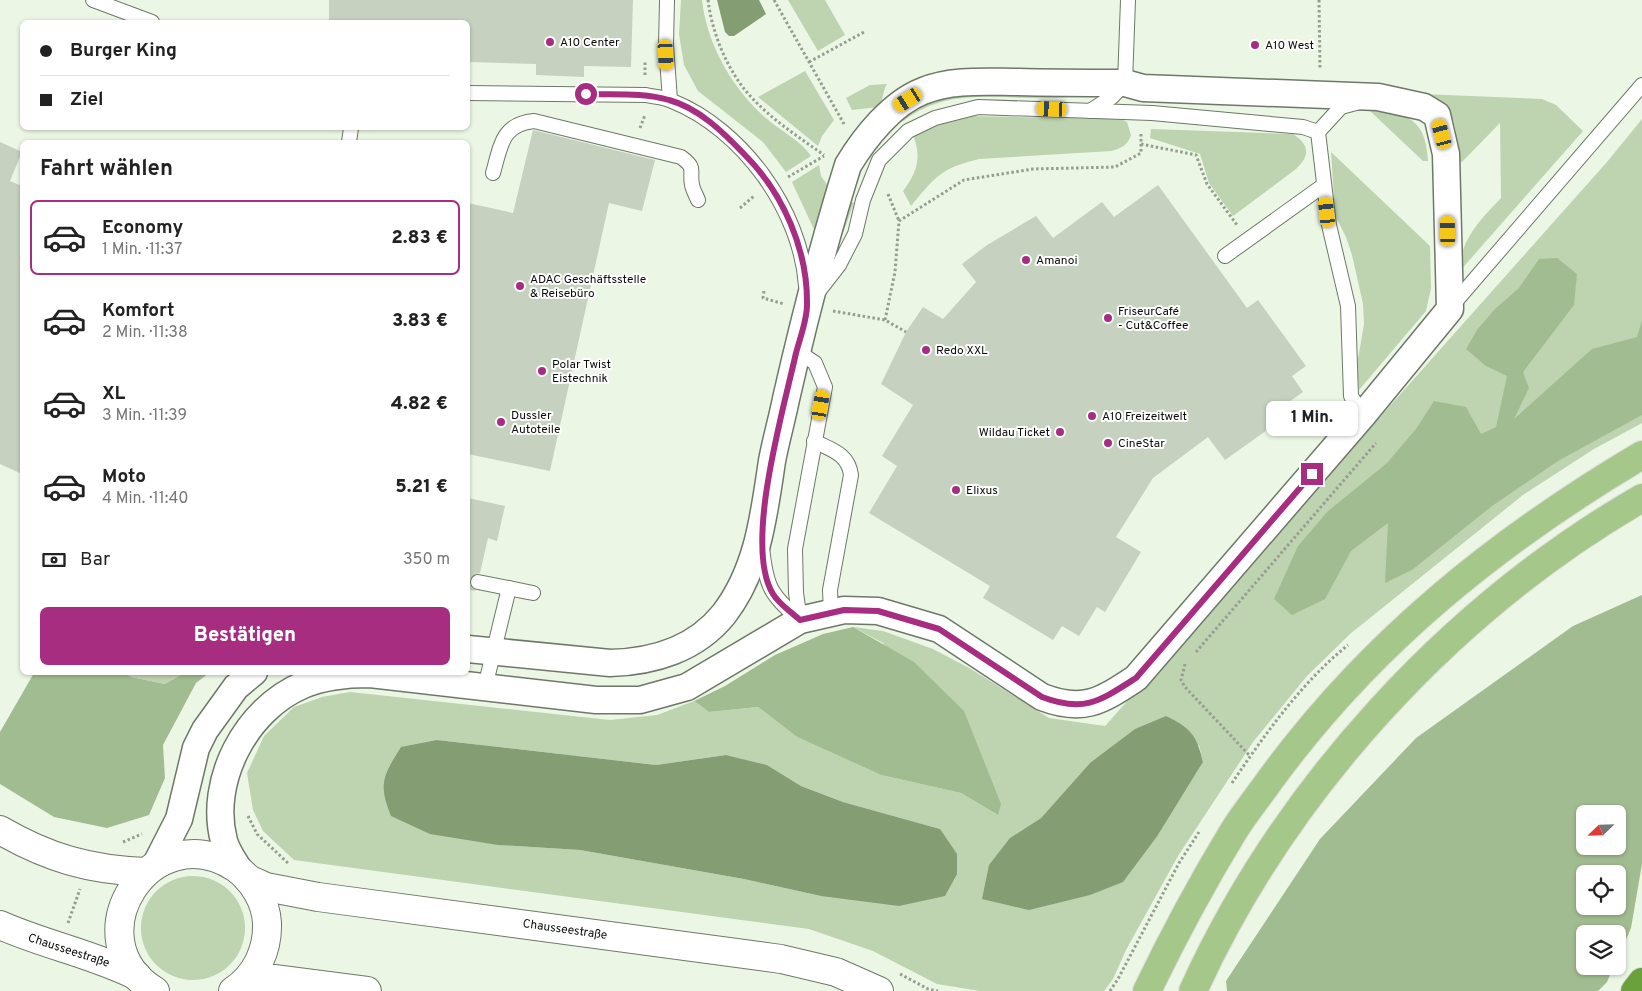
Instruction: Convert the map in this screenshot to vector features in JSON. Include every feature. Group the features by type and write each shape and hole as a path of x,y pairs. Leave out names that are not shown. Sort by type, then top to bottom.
{"highway":[{"path":"1635,991 1642,982"}],"main road":[{"path":"1147,991 1176,933 1234,831 1314,724 1366,665 1452,587 1511,540 1580,492 1642,455"},
{"path":"1192,991 1253,877 1308,796 1365,726 1450,639 1550,558 1598,523 1642,498"}],"street":[{"path":"379,675 596,700 640,700 687,686 800,620 831,612 878,611 939,629 1042,697 1061,704 1077,706 1116,691 1136,678 1363,416 1450,309 1446,154 1436,115 1424,107 1378,97 1319,93 1143,88 1125,83 973,82 944,85 922,91 894,109 852,157 799,306 797,351 773,458 761,533 748,572 723,615 696,640 678,650 659,657 630,663 610,664 470,649"},
{"path":"148,986 123,951 120,922 128,895 151,868 179,819 196,748 205,730 236,687 250,675"},
{"path":"236,989 258,965 267,936 263,905 257,891 229,855 222,826 224,793 229,765 239,742 262,713 281,698 302,686 344,675"},
{"path":"0,830 54,857 89,866 103,869 151,868"},
{"name":"Chausseestraße","path":"151,868 170,858 199,855 228,863 244,875 266,887 318,897 781,959 836,972 879,991"},
{"name":"Chausseestraße","path":"0,925 59,947 102,959 148,986"},
{"path":"236,989 274,980 367,991"}],"lane":[{"path":"93,0 147,20"},
{"path":"667,0 666,45 670,100"},
{"path":"1090,111 1112,97 1125,83 1128,0"},
{"path":"1450,309 1642,85"},
{"path":"470,93 646,95 670,100 688,108 726,135 756,165 772,186 797,240 805,270 799,306"},
{"path":"1318,132 1342,107 1378,97"},
{"path":"799,306 840,265 855,234 863,200 879,160 908,131 935,118 978,107 1090,111 1142,113 1303,127 1318,132"},
{"path":"493,172 508,130 520,122 534,121 681,157 691,165 692,183 698,200"},
{"path":"1318,132 1329,225 1348,306 1351,396 1363,416"},
{"path":"1226,256 1324,185"},
{"path":"797,351 815,363 824,387 794,549 796,593 800,620"},
{"path":"814,441 842,456 849,463 851,474 830,590 831,612"},
{"path":"761,533 765,571 772,594 800,620"},
{"path":"478,582 533,593"},
{"path":"485,687 509,588"}],"path":[{"path":"708,0 718,36 732,70 754,100 824,155 852,157 809,62 774,0"},
{"path":"1319,93 1320,0"},
{"path":"809,62 866,31"},
{"path":"642,122 645,115 646,95"},
{"path":"899,222 964,180 1033,169 1115,167 1141,153 1142,113"},
{"path":"645,115 654,115"},
{"path":"1141,144 1196,155 1208,184 1247,240"},
{"path":"872,176 882,180 899,222 895,272 885,320"},
{"path":"740,208 753,197"},
{"path":"764,291 763,298 885,320 906,332"},
{"path":"1250,756 1185,687 1181,680 1182,671 1184,665 1375,445 1378,438 1375,430 1363,416"},
{"path":"59,947 89,866"}],"shaded area":[{"path":"681,0 702,0 709,34 724,66 733,80 743,94 767,119 802,146 811,156 786,172 763,142 698,91 684,65 679,34"},
{"path":"717,0 759,0 766,14 734,36 729,36 725,32"},
{"path":"788,0 825,0 845,35 818,51"},
{"path":"805,71 834,120 822,136 818,146 758,97"},
{"path":"887,84 878,107 852,110 846,98 870,85"},
{"path":"930,94 1085,95 1061,98 968,97 924,108 903,121 900,118"},
{"path":"1421,94 1542,99 1556,105 1583,131 1459,272 1463,250 1472,231 1501,198 1500,123 1462,162 1459,162 1457,160 1455,127 1452,119 1442,107"},
{"path":"1382,108 1403,116 1416,124 1424,138 1428,161 1423,161 1370,111"},
{"path":"971,116 1121,119 1127,122 1131,135 1124,146 1111,151 979,159 966,162 940,175 911,206 903,191 912,178 917,164 917,150 913,135 932,124"},
{"path":"1642,119 1642,423 1594,449 1523,495 1350,634 1307,676 1253,742 1178,856 1126,950 1113,979 1104,991 980,991 937,984 873,951 809,929 294,860 263,831 253,810 247,773 264,736 294,707 322,697 350,692 610,720 657,715 694,701 709,712 758,707 797,737 881,775 961,793 998,815 883,643 853,627 883,631 933,649 971,669 1049,718 1105,726 1607,162","holes":["437,740 656,765 726,755 767,765 801,786 843,802 940,829 821,896 744,879 580,850 498,845","1199,745 1203,762 1158,835 1010,838 1041,818 1090,763"]},
{"path":"1151,129 1293,134 1303,142 1306,155 1296,169 1233,216 1209,183 1200,154 1150,138"},
{"path":"1331,152 1430,246 1431,288 1426,311 1359,390 1357,365 1364,324 1363,304 1352,255 1346,237 1335,215"},
{"path":"819,165 821,176 830,189 817,236 792,182"},
{"path":"844,200 854,203 839,244 834,243"},
{"path":"1557,258 1577,274 1574,305 1523,372 1529,388 1514,419 1592,349 1637,337 1642,320 1642,415 1558,461 1492,506 1412,570 1385,583 1388,523 1351,551 1325,599 1292,615 1274,599 1298,546 1327,512 1387,463 1416,429 1434,401 1466,407 1481,434 1496,427 1507,376 1486,366 1466,349 1477,330 1495,309 1519,288 1539,259"},
{"path":"1642,595 1642,864 1631,928 1626,940 1626,925 1576,925 1576,975 1610,975 1607,982 1598,991 1227,991 1226,981 1320,839 1416,738 1573,626"},
{"path":"853,627 914,662 964,711 1001,804 998,815 961,793 881,775 797,737 758,707 709,712 694,701 725,686 775,655 823,634"},
{"path":"33,675 128,675 165,684 181,675 206,675 196,683 163,745 165,778 149,815 107,828 54,817 0,784 0,732"},
{"path":"128,675 181,675 165,684"},
{"path":"1166,716 1192,734 1203,762 1158,835 1123,882 1090,895 1029,910 982,899 989,865 1010,838 1041,818 1090,763 1135,729"},
{"path":"437,740 656,765 726,755 767,765 801,786 843,802 940,829 957,854 957,874 945,896 899,906 821,896 744,879 580,850 498,845 430,834 391,816 385,796 384,780 401,747"},
{"path":"193,876 213,880 230,891 241,908 245,928 241,948 230,965 213,976 193,980 173,976 156,965 145,948 141,928 145,908 156,891 173,880"}],"building":[{"name":"A10 Center","path":"329,0 633,0 631,67 584,66 584,77 536,75 536,64 470,62 470,20 329,20"},
{"path":"533,130 655,160 642,211 609,203 550,471 470,454 470,203 513,213"},
{"path":"0,142 20,151 20,157 10,181 20,185 20,473 0,464"},
{"name":"A10 Freizeitwelt","path":"1158,185 1247,308 1258,300 1306,366 1292,376 1303,392 1275,412 1281,420 1225,460 1208,437 1153,478 1116,537 1141,552 1105,612 1097,607 1079,636 1062,626 1053,640 983,598 990,586 869,513 897,466 882,456 913,405 881,384 906,332 923,307 943,319 976,282 962,264 987,245 1036,216 1053,238 1102,202 1114,217"},
{"path":"470,498 505,506 497,541 488,538 480,573 475,574 470,580"},
{"path":"470,585 476,591 470,590"}],"place":[{"name":"A10 Center","path":"550,42"},
{"name":"A10 West","path":"1255,45"},
{"name":"Amanoi","path":"1026,260"},
{"name":"ADAC Geschäftsstelle & Reisebüro","path":"520,286"},
{"name":"FriseurCafé - Cut&Coffee","path":"1108,318"},
{"name":"Redo XXL","path":"926,350"},
{"name":"Polar Twist Eistechnik","path":"542,371"},
{"name":"A10 Freizeitwelt","path":"1092,416"},
{"name":"Dussler Autoteile","path":"501,422"},
{"name":"Wildau Ticket","path":"1060,432"},
{"name":"CineStar","path":"1108,443"},
{"name":"Elixus","path":"956,490"}],"route":[{"path":"586,94 646,95 670,100 688,108 712,124 756,165 772,186 797,240 805,270 807,306 773,458 761,533 765,571 772,594 800,620 844,610 878,611 939,629 1042,697 1061,704 1077,706 1116,691 1136,678 1312,474"}]}
